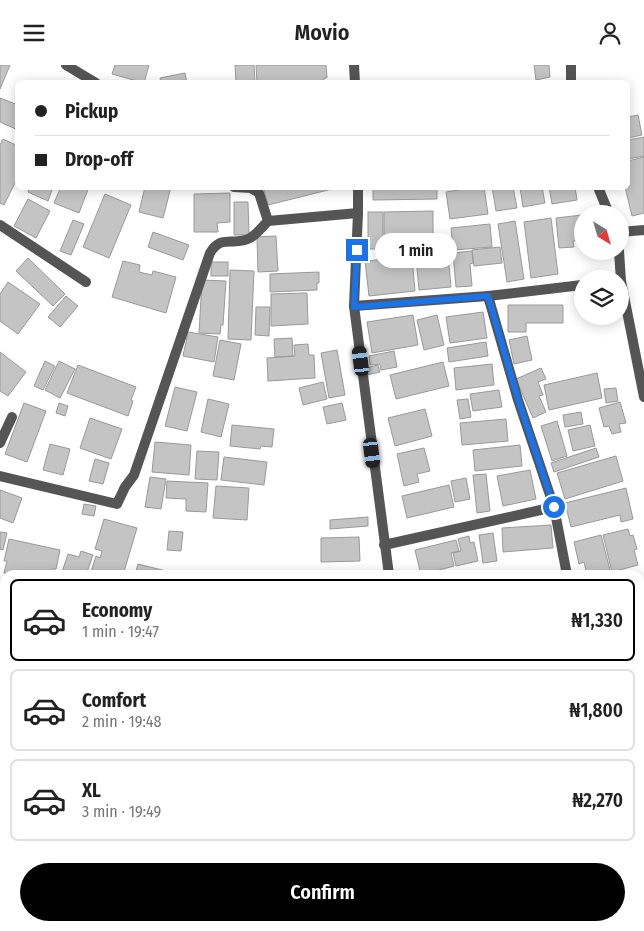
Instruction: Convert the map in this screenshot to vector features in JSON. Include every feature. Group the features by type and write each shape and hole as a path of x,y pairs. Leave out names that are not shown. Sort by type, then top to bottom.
{"street":[{"path":"66,65 91,80"},
{"path":"354,65 355,80"},
{"path":"571,65 571,80"},
{"path":"253,190 259,193 268,221"},
{"path":"358,190 354,307 388,570"},
{"path":"599,190 605,205"},
{"path":"0,476 117,504 125,487 134,475 210,253 220,241 248,239 268,221 358,213"},
{"path":"0,225 86,281"},
{"path":"629,231 644,230"},
{"path":"354,307 488,296 574,286"},
{"path":"488,296 518,399 554,507 567,570"},
{"path":"629,321 644,397"},
{"path":"0,443 12,417"},
{"path":"384,545 554,507"}],"building":[{"path":"0,65 10,65 0,89"},
{"path":"115,65 149,65 145,80 133,80 112,74"},
{"path":"235,65 254,65 255,80 236,80"},
{"path":"256,65 326,65 327,78 324,78 324,80 257,80"},
{"path":"534,65 549,65 550,77 536,80"},
{"path":"185,73 186,80 160,80 160,78"},
{"path":"0,98 15,104 15,129 0,122"},
{"path":"638,115 642,135 630,138 630,117"},
{"path":"644,137 644,156 630,159 630,140"},
{"path":"3,139 15,145 15,183 4,205 0,203 0,145"},
{"path":"644,157 644,213 632,216 626,190 630,190 630,160"},
{"path":"29,190 52,190 48,201 28,192"},
{"path":"60,190 88,190 79,213 54,203"},
{"path":"144,190 170,190 163,218 139,212"},
{"path":"264,190 328,190 268,205"},
{"path":"373,190 437,190 437,199 373,200"},
{"path":"484,190 488,214 450,219 446,192"},
{"path":"492,190 514,190 517,208 496,211"},
{"path":"520,190 543,190 545,203 523,207"},
{"path":"550,190 575,190 577,200 552,204"},
{"path":"230,193 230,222 217,223 218,232 194,232 194,194"},
{"path":"105,194 131,205 109,258 83,247"},
{"path":"28,199 50,211 36,238 14,226"},
{"path":"234,202 248,202 249,235 234,235"},
{"path":"433,211 433,244 384,245 384,212"},
{"path":"368,212 383,212 383,249 368,249"},
{"path":"574,216 574,247 559,248 556,218"},
{"path":"551,218 558,274 531,278 524,222"},
{"path":"73,220 84,224 71,255 60,251"},
{"path":"515,221 524,279 507,282 498,224"},
{"path":"490,224 492,247 453,250 451,228"},
{"path":"153,232 189,245 183,260 148,247"},
{"path":"276,236 278,271 258,272 257,237"},
{"path":"500,247 502,263 474,266 472,250"},
{"path":"472,251 473,263 470,264 472,286 456,287 453,253"},
{"path":"448,254 451,287 419,290 416,257"},
{"path":"412,257 415,291 369,296 365,261"},
{"path":"28,258 65,294 53,306 16,271"},
{"path":"123,261 140,265 139,272 152,275 153,271 176,277 166,313 112,297"},
{"path":"211,262 228,262 228,276 211,276"},
{"path":"230,270 254,271 251,340 228,339"},
{"path":"319,272 317,290 270,292 270,274"},
{"path":"202,280 226,281 223,325 221,325 220,334 199,333"},
{"path":"8,282 40,304 18,334 0,321 0,294"},
{"path":"307,293 308,324 271,326 271,294"},
{"path":"66,296 78,306 60,327 48,317"},
{"path":"508,305 563,305 563,323 526,323 526,332 508,332"},
{"path":"256,307 270,307 269,336 255,335"},
{"path":"483,312 487,338 450,343 446,317"},
{"path":"413,315 418,345 372,353 367,322"},
{"path":"437,315 444,345 424,350 417,320"},
{"path":"188,332 218,337 214,362 183,356"},
{"path":"527,336 532,360 514,364 509,340"},
{"path":"292,338 293,356 275,357 274,339"},
{"path":"220,340 241,344 234,380 213,376"},
{"path":"486,342 488,356 449,362 447,348"},
{"path":"308,344 309,355 314,355 315,378 268,381 267,358 295,356 294,345"},
{"path":"337,350 345,395 329,398 321,353"},
{"path":"394,351 397,367 381,370 380,364 370,365 369,356"},
{"path":"0,352 26,372 8,396 0,391"},
{"path":"45,361 55,366 43,390 34,386"},
{"path":"59,361 75,369 60,398 45,390"},
{"path":"443,362 449,386 396,399 390,375"},
{"path":"492,364 494,385 456,390 454,368"},
{"path":"78,365 136,387 128,416 67,393"},
{"path":"378,365 380,372 367,375 366,368"},
{"path":"541,368 546,379 538,382 543,395 539,396 546,412 533,418 516,379"},
{"path":"597,373 602,398 549,410 544,385"},
{"path":"323,382 327,399 303,405 299,388"},
{"path":"175,387 197,392 187,431 165,426"},
{"path":"616,388 618,401 606,403 604,389"},
{"path":"499,390 502,407 473,411 470,394"},
{"path":"208,399 229,404 221,437 201,432"},
{"path":"468,399 471,417 460,419 457,400"},
{"path":"620,402 626,423 619,424 621,432 612,434 609,426 604,427 599,408"},
{"path":"24,403 46,411 27,462 5,454"},
{"path":"59,403 68,406 65,416 56,413"},
{"path":"342,403 346,420 327,424 323,407"},
{"path":"425,409 432,436 395,446 388,418"},
{"path":"581,412 583,424 565,427 563,415"},
{"path":"90,418 122,429 111,459 80,448"},
{"path":"506,419 508,441 462,445 460,423"},
{"path":"557,421 567,456 552,461 541,426"},
{"path":"232,425 274,429 272,447 261,446 260,449 230,446"},
{"path":"590,425 595,446 573,451 568,430"},
{"path":"155,442 191,445 189,475 152,472"},
{"path":"50,444 70,449 63,475 43,470"},
{"path":"520,445 522,466 475,471 473,450"},
{"path":"424,448 430,471 417,474 419,482 404,486 397,454"},
{"path":"596,448 599,457 554,472 551,463"},
{"path":"197,451 219,452 217,480 195,479"},
{"path":"616,456 623,481 565,499 557,473"},
{"path":"224,457 267,462 264,485 221,480"},
{"path":"95,459 109,463 103,484 89,481"},
{"path":"530,470 536,499 503,506 497,476"},
{"path":"486,474 490,511 477,513 473,475"},
{"path":"150,477 166,479 161,509 145,507"},
{"path":"466,478 470,499 455,502 451,481"},
{"path":"167,481 208,483 206,512 186,511 186,499 166,498"},
{"path":"449,485 454,507 407,518 402,496"},
{"path":"216,486 249,488 247,520 213,518"},
{"path":"626,488 633,519 621,522 620,515 571,527 565,503"},
{"path":"0,490 22,498 13,523 0,518"},
{"path":"84,504 96,506 94,516 82,514"},
{"path":"368,517 368,526 330,529 330,520"},
{"path":"104,519 137,528 124,570 92,570 96,556 100,558 102,551 95,549"},
{"path":"551,525 553,548 503,552 502,528"},
{"path":"628,529 630,536 633,535 637,549 634,550 638,565 612,570 603,535"},
{"path":"169,531 183,532 181,551 167,550"},
{"path":"0,532 7,533 3,550 0,549"},
{"path":"493,533 497,561 483,563 479,535"},
{"path":"601,535 610,570 586,570 584,562 579,564 574,542"},
{"path":"469,536 470,543 474,542 478,561 456,566 453,553 461,551 458,539"},
{"path":"359,537 360,561 321,562 321,538"},
{"path":"9,539 60,550 56,569 53,570 5,570 7,561 4,561"},
{"path":"456,540 459,551 451,553 454,566 439,570 420,570 415,550"},
{"path":"81,551 93,555 88,570 63,570 68,554 79,557"},
{"path":"138,564 162,570 136,570"}],"route":[{"path":"357,250 354,307 488,296 518,399 554,507"}]}
